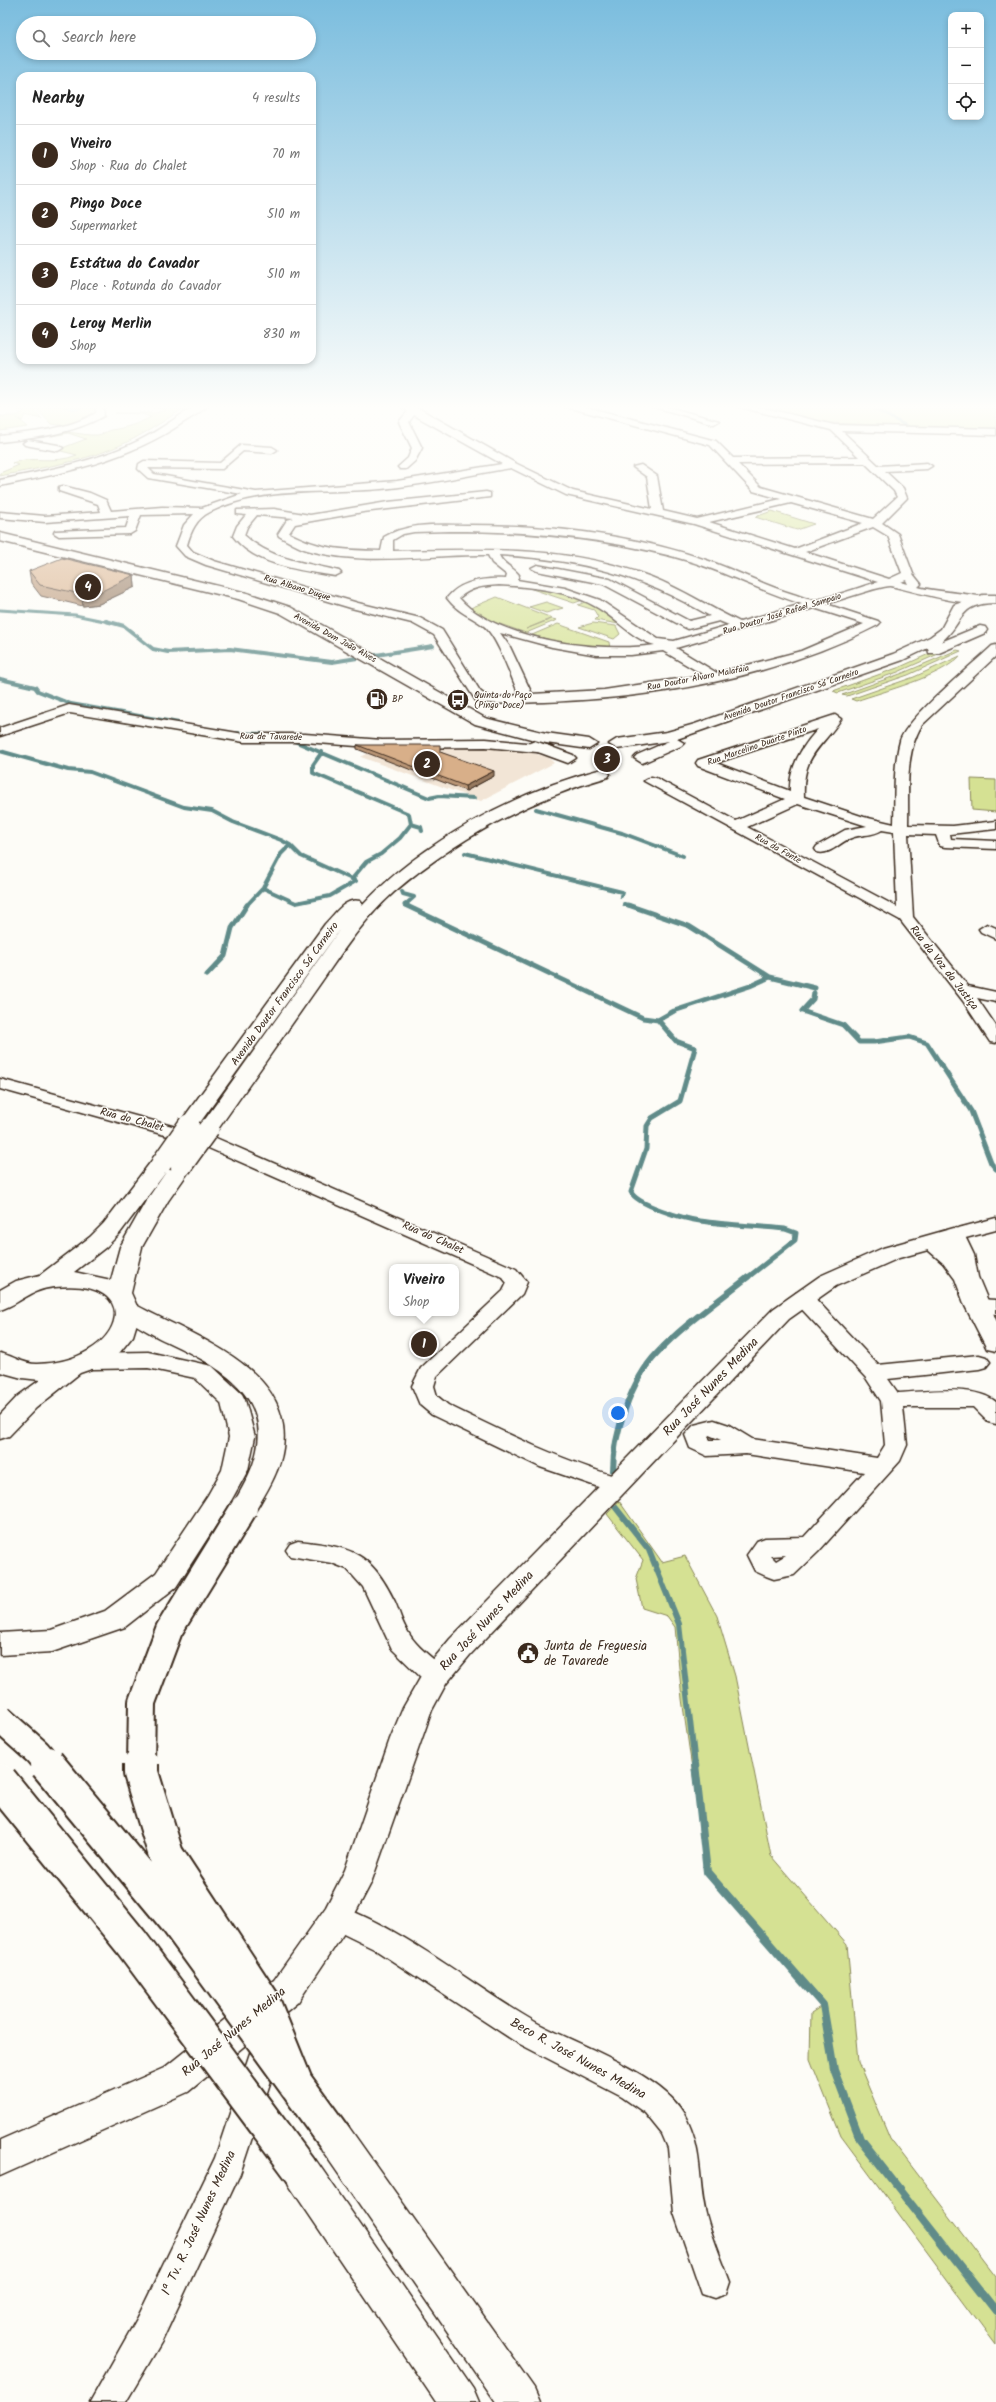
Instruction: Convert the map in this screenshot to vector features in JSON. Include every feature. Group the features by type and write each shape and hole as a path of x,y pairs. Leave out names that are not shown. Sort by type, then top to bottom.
{"main road":[{"name":"Avenida Dom João Alves","path":"0,537 242,596 284,610 310,623 480,722 546,738 589,744 617,744"},
{"name":"Avenida Dom João Alves","path":"0,542 228,598 278,616 472,725 504,738 547,749 590,772 602,774"},
{"path":"989,631 963,627 954,616 967,604 992,598"},
{"name":"Avenida Doutor Francisco Sá Carneiro","path":"617,744 669,736 700,727 898,657 935,640 946,632 954,616"},
{"name":"Avenida Doutor Francisco Sá Carneiro","path":"48,1280 107,1233 171,1165 348,931 387,889 444,847 503,812 562,785 602,774 625,771 640,764 642,758 674,743 888,669 989,631"},
{"name":"Avenida Doutor Francisco Sá Carneiro","path":"199,1126 331,928 373,886 415,853 465,820 551,780 570,761 574,750 589,744"},
{"path":"617,744 635,749 642,758"},
{"name":"Avenida Doutor Francisco Sá Carneiro","path":"83,1365 110,1350 122,1338 128,1324 123,1303 131,1246 157,1201 171,1165"},
{"path":"942,1238 963,1255 966,1277 987,1306 996,1343"},
{"name":"Rua José Nunes Medina","path":"0,2158 176,2080 286,1991 337,1918 360,1873 405,1739 418,1708 436,1676 460,1647 781,1314 828,1281 891,1253 942,1238"},
{"path":"0,1302 10,1289 48,1280 68,1278 88,1280 106,1286 123,1303 224,1359 246,1376 264,1404 269,1419 271,1442 265,1465 166,1580 114,1619 52,1641 0,1644"},
{"path":"0,1361 25,1371 49,1372 83,1365 148,1360 203,1372 233,1400 242,1437 235,1470 231,1505 169,1630 142,1702 141,1773 166,1855 262,2001 296,2085"},
{"path":"0,1430 27,1402 83,1365"},
{"path":"0,1719 37,1752 178,1922 335,2138 520,2402"},
{"path":"0,1781 131,1942 302,2172 458,2402"}],"street":[{"path":"12,516 45,519 81,516"},
{"path":"59,533 135,532 137,516"},
{"name":"Rua Albano Duque","path":"199,516 188,526 181,546 190,554 347,604 416,620 438,632 480,698"},
{"path":"250,516 242,526 238,536 263,555 285,563 335,573"},
{"path":"298,516 309,518"},
{"path":"321,516 291,522 283,534 312,548 343,552 494,552 566,559 625,571 667,587 719,617 741,627"},
{"path":"674,516 915,590 950,597 992,598"},
{"path":"697,522 723,516"},
{"path":"850,516 875,523 893,534 908,574 915,584 915,590"},
{"path":"794,553 863,526 875,523 882,516"},
{"path":"386,552 388,539 400,532 414,529 475,527 544,530 663,551 698,561 773,591 817,604"},
{"path":"263,555 305,545"},
{"path":"494,552 493,557 498,564 512,572 513,575 511,582"},
{"path":"498,564 554,570 599,579 688,625 719,617"},
{"name":"Rua Doutor José Rafael Sampaio","path":"536,640 584,650 613,652 671,646 889,583 908,574"},
{"path":"536,640 488,623 466,612 453,598 456,593 468,586 482,583 511,582 554,588 576,594 596,602 650,640 671,646 715,676"},
{"path":"915,590 954,616"},
{"name":"Rua Doutor Álvaro Malafaia","path":"480,698 495,701 527,698 568,697 632,690 715,676 799,656 840,640 874,623 817,604"},
{"path":"488,623 504,647 527,698"},
{"path":"504,647 517,642 536,640"},
{"path":"905,917 901,828 904,754 907,739 917,723 993,651"},
{"name":"Rua de Tavarede","path":"0,732 69,709 244,738 312,738 382,744 486,743 547,749"},
{"name":"Rua Marcelino Duarte Pinto","path":"835,719 815,738 802,761 796,787 797,799 703,763 835,719"},
{"name":"Rua da Fonte","path":"651,781 905,917"},
{"path":"736,826 797,799 880,825 901,828 966,830 996,825"},
{"path":"822,849 850,832 870,831 880,825"},
{"path":"942,829 945,842 996,845"},
{"name":"Rua da Voz da Justiça","path":"905,917 964,990 996,1038"},
{"path":"964,990 996,997"},
{"name":"Rua do Chalet","path":"0,1084 210,1142 338,1196 509,1273 517,1282 512,1294 428,1373 423,1386 428,1400 440,1410 547,1462 582,1476 616,1485"},
{"path":"942,1238 996,1224"},
{"path":"803,1298 873,1373 892,1400 896,1445 892,1455 882,1467 810,1546"},
{"path":"873,1373 979,1362"},
{"path":"892,1400 968,1399 980,1401 992,1409 996,1417"},
{"path":"746,1446 882,1467"},
{"path":"298,1550 325,1553 347,1559 364,1569 374,1584 400,1641 436,1676"},
{"name":"Beco R. José Nunes Medina","path":"337,1918 384,1940 526,2032 633,2088 656,2103 673,2124 682,2148 690,2213 714,2282"},
{"name":"1ª Tv. R. José Nunes Medina","path":"107,2402 150,2329 229,2163 286,1991"}],"shaded area":[{"path":"478,744 521,750 548,757 554,763 481,801 361,757 384,745"}],"green space":[{"path":"788,516 814,524 797,530 755,517"},
{"path":"526,587 559,592 583,600 574,603"},
{"path":"497,597 552,618 526,629 552,619 557,620 526,633 482,618 468,609"},
{"path":"587,601 619,624 595,620 598,617 594,610 578,605"},
{"path":"546,602 563,608 546,613 529,607"},
{"path":"593,623 616,626 620,634 614,639 579,627"},
{"path":"558,624 609,642 610,649 557,642 532,635"},
{"path":"951,644 956,646 898,672 838,693 833,691 900,667"},
{"path":"957,650 961,651 908,675 847,696 842,695 903,673"},
{"path":"960,656 951,664 911,683 856,701 851,699 914,677"},
{"path":"971,779 996,780 996,812 972,810"},
{"path":"619,1501 662,1562 685,1556 717,1616 735,1676 771,1856 847,1944 858,2062 890,2138 996,2277 996,2345 841,2136 810,2059 811,2013 823,2005 707,1872 682,1699 675,1627 667,1616 642,1608 636,1579 643,1560 607,1514"}],"building":[{"path":"62,558 134,575 98,593 81,594 40,585 29,571"},
{"path":"357,745 440,745 440,752 494,771 465,786"}],"waterway":[{"path":"0,610 75,615 109,622"},
{"path":"106,621 124,626 153,649 168,652 230,649 332,662 433,646"},
{"path":"0,679 35,687 38,691 71,704 179,723"},
{"path":"230,733 262,734"},
{"path":"294,741 322,753"},
{"path":"0,751 68,770 90,772 184,807 212,811 233,822 281,840 290,845"},
{"path":"322,753 429,798 439,796 474,798"},
{"path":"322,753 313,765 313,773 409,814 411,824"},
{"path":"536,809 622,833 683,856"},
{"path":"352,879 366,862 381,854 400,838 411,824"},
{"path":"411,824 421,827 422,831"},
{"path":"263,888 296,903 330,896 356,881 301,856 290,845"},
{"path":"263,888 281,854 290,845"},
{"path":"465,853 622,892 621,896"},
{"path":"246,906 263,888"},
{"path":"402,891 403,894 414,897 405,905"},
{"path":"624,904 630,906"},
{"path":"207,975 225,956 232,928 247,905"},
{"path":"405,905 643,1018 658,1020"},
{"path":"630,906 689,926 770,977"},
{"path":"658,1020 674,1011 750,986 770,977"},
{"path":"770,977 815,988"},
{"path":"814,993 813,999 802,1011 843,1025 859,1042 874,1042 909,1037 927,1043 971,1111 991,1163 996,1169"},
{"path":"658,1020 676,1041 695,1048 680,1101 652,1118 647,1126 646,1149 631,1192 642,1202 662,1211 693,1220 785,1229 796,1233 795,1240 747,1278"},
{"path":"613,1471 616,1441 625,1409 639,1378 648,1364 678,1333 748,1277"},
{"path":"616,1508 649,1550 679,1624 695,1765"},
{"path":"695,1764 707,1872 823,2005 834,2070 860,2139 996,2312"}],"place":[{"name":"Leroy Merlin","path":"88,587"},
{"name":"BP","path":"377,699"},
{"name":"Quinta do Paço (Pingo Doce)","path":"458,700"},
{"name":"Estátua do Cavador","path":"607,759"},
{"name":"Pingo Doce","path":"427,764"},
{"name":"Viveiro","path":"424,1344"},
{"name":"Junta de Freguesia de Tavarede","path":"528,1653"}]}
